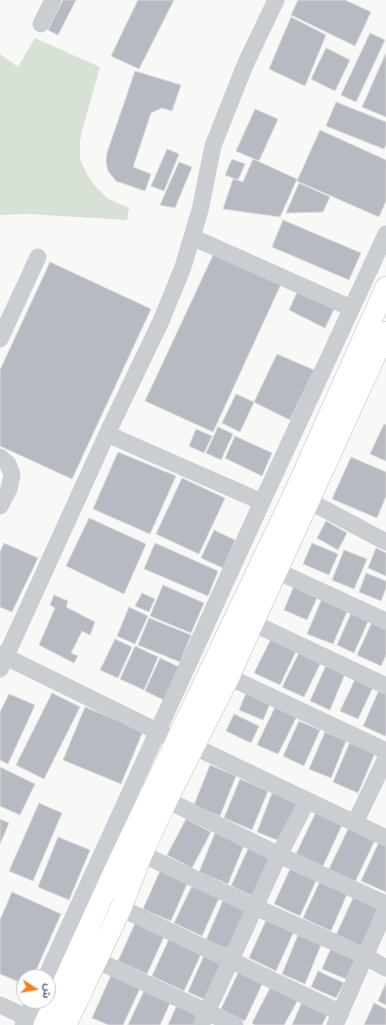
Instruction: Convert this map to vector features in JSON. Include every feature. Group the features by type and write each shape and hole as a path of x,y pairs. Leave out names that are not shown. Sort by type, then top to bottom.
{"main road":[{"path":"66,1025 121,908 142,854 167,800 186,744 301,497 386,287"},
{"path":"34,1023 118,863 186,744 229,678 277,570 301,497 384,343"}],"street":[{"path":"42,24 53,0"},
{"path":"276,0 245,65 213,146 200,210 192,237 183,267 161,320 2,660 386,838"},
{"path":"50,969 262,502 386,234"},
{"path":"192,237 351,308"},
{"path":"0,339 38,257"},
{"path":"107,434 262,502"},
{"path":"0,457 8,464 12,475 9,489 0,506"},
{"path":"301,497 386,542"},
{"path":"277,570 386,621"},
{"path":"253,623 386,686"},
{"path":"229,678 386,751"},
{"path":"355,823 386,758"},
{"path":"167,800 279,855 386,904"},
{"path":"204,1019 279,855 307,801"},
{"path":"142,854 365,956 386,968"},
{"path":"121,908 231,960 338,1019 386,909"},
{"path":"96,960 204,1019 235,1025"},
{"path":"0,1005 34,1023 34,1009"}],"shaded area":[{"path":"35,38 100,67 83,127 80,141 80,159 88,176 95,186 107,198 129,208 127,220 28,214 0,215 0,54 18,67"}],"building":[{"path":"63,0 76,0 58,35 48,30"},
{"path":"138,0 174,0 139,69 111,56"},
{"path":"298,0 345,0 371,12 355,46 291,15"},
{"path":"291,17 326,35 305,86 269,69"},
{"path":"370,33 385,40 356,102 341,95"},
{"path":"326,48 350,60 335,91 311,79"},
{"path":"386,53 386,117 362,107"},
{"path":"135,71 181,85 172,111 162,108 151,113 133,167 151,174 145,191 116,181 108,171 106,162 107,153"},
{"path":"336,102 386,122 386,144 384,149 326,126"},
{"path":"255,109 278,119 259,161 236,151"},
{"path":"320,130 386,160 386,201 379,217 297,181"},
{"path":"167,149 179,154 164,191 151,186"},
{"path":"232,159 245,164 238,180 225,175"},
{"path":"253,159 297,179 280,217 223,209 233,179 243,182"},
{"path":"179,162 192,167 175,208 160,205"},
{"path":"299,183 330,197 323,212 286,213"},
{"path":"283,220 361,253 349,280 272,247"},
{"path":"215,251 282,282 213,432 145,401"},
{"path":"50,262 151,309 72,479 0,446 0,370"},
{"path":"299,288 336,305 325,328 289,310"},
{"path":"277,354 314,370 290,420 254,402"},
{"path":"236,394 254,402 240,432 222,423"},
{"path":"384,424 386,425 386,461 370,454"},
{"path":"218,427 233,434 221,460 206,453"},
{"path":"196,429 212,436 204,453 189,446"},
{"path":"235,436 272,453 262,476 225,458"},
{"path":"118,452 176,476 150,534 93,509"},
{"path":"351,457 386,472 386,496 377,518 332,499"},
{"path":"182,478 225,498 199,554 156,534"},
{"path":"89,518 146,544 124,594 66,566"},
{"path":"326,521 347,533 338,550 317,538"},
{"path":"214,530 235,540 223,568 201,558"},
{"path":"4,543 38,558 12,612 0,607 0,552"},
{"path":"155,543 218,571 208,596 144,569"},
{"path":"312,543 338,554 329,575 303,564"},
{"path":"376,548 386,553 386,576 368,568"},
{"path":"344,550 367,559 354,589 332,580"},
{"path":"366,573 386,581 386,588 381,601 359,592"},
{"path":"296,581 320,591 307,620 284,610"},
{"path":"163,585 204,603 191,633 150,616"},
{"path":"142,593 155,599 149,612 135,606"},
{"path":"54,595 68,601 66,607 95,622 90,635 82,631 71,653 78,656 74,663 39,645 55,608 50,605"},
{"path":"323,596 349,607 333,644 307,634"},
{"path":"129,607 148,616 135,644 117,636"},
{"path":"352,611 369,619 354,653 337,645"},
{"path":"149,618 191,635 180,662 138,645"},
{"path":"373,620 386,625 386,655 381,666 357,655"},
{"path":"273,635 298,647 280,685 254,673"},
{"path":"115,639 132,647 118,678 100,670"},
{"path":"135,646 158,657 144,690 120,679"},
{"path":"301,649 322,660 304,697 282,687"},
{"path":"160,658 179,667 164,700 145,691"},
{"path":"328,661 347,669 330,710 310,701"},
{"path":"357,675 375,683 358,719 340,711"},
{"path":"380,688 386,690 385,736 363,726"},
{"path":"247,691 271,701 263,720 239,710"},
{"path":"52,693 80,707 44,779 16,765"},
{"path":"9,694 35,705 8,764 0,760 0,712"},
{"path":"276,705 297,716 278,754 257,745"},
{"path":"85,707 143,731 121,784 63,760"},
{"path":"234,714 259,726 251,743 226,731"},
{"path":"299,721 320,730 304,766 283,756"},
{"path":"325,732 346,741 331,778 309,769"},
{"path":"350,742 375,753 358,793 333,782"},
{"path":"210,765 236,776 220,816 194,805"},
{"path":"0,767 35,784 20,815 0,806"},
{"path":"240,779 268,791 252,830 224,818"},
{"path":"272,793 297,803 282,842 257,832"},
{"path":"39,803 62,813 33,881 9,871"},
{"path":"316,812 342,825 323,866 296,854"},
{"path":"0,819 9,823 0,844"},
{"path":"186,819 211,832 192,868 167,855"},
{"path":"349,827 375,840 355,882 329,869"},
{"path":"215,833 244,845 228,884 199,872"},
{"path":"58,837 90,850 69,900 38,887"},
{"path":"379,842 386,845 386,892 361,881"},
{"path":"249,847 274,858 257,898 231,886"},
{"path":"290,869 316,881 300,916 274,904"},
{"path":"160,871 187,884 171,921 143,909"},
{"path":"321,879 348,892 331,931 303,918"},
{"path":"192,886 219,898 202,936 174,923"},
{"path":"12,892 61,914 37,969 16,969 16,981 0,974 0,920"},
{"path":"354,896 379,908 361,947 336,935"},
{"path":"224,898 249,909 230,950 206,940"},
{"path":"267,918 294,931 276,971 249,958"},
{"path":"137,919 166,932 147,974 118,961"},
{"path":"298,935 321,945 305,984 282,974"},
{"path":"170,937 202,952 184,991 152,976"},
{"path":"332,946 356,957 346,979 322,969"},
{"path":"205,953 225,962 208,1001 188,992"},
{"path":"240,969 264,980 245,1021 221,1009"},
{"path":"318,971 344,983 336,998 311,987"},
{"path":"112,973 141,986 123,1025 109,1025 92,1018"},
{"path":"386,983 386,1005 378,1001"},
{"path":"272,984 299,998 284,1025 255,1025 252,1023"},
{"path":"144,991 170,1003 160,1025 128,1025"},
{"path":"302,1002 328,1013 322,1025 292,1025"},
{"path":"374,1003 386,1009 386,1025 364,1025"},
{"path":"177,1005 201,1016 197,1025 168,1025"}]}
